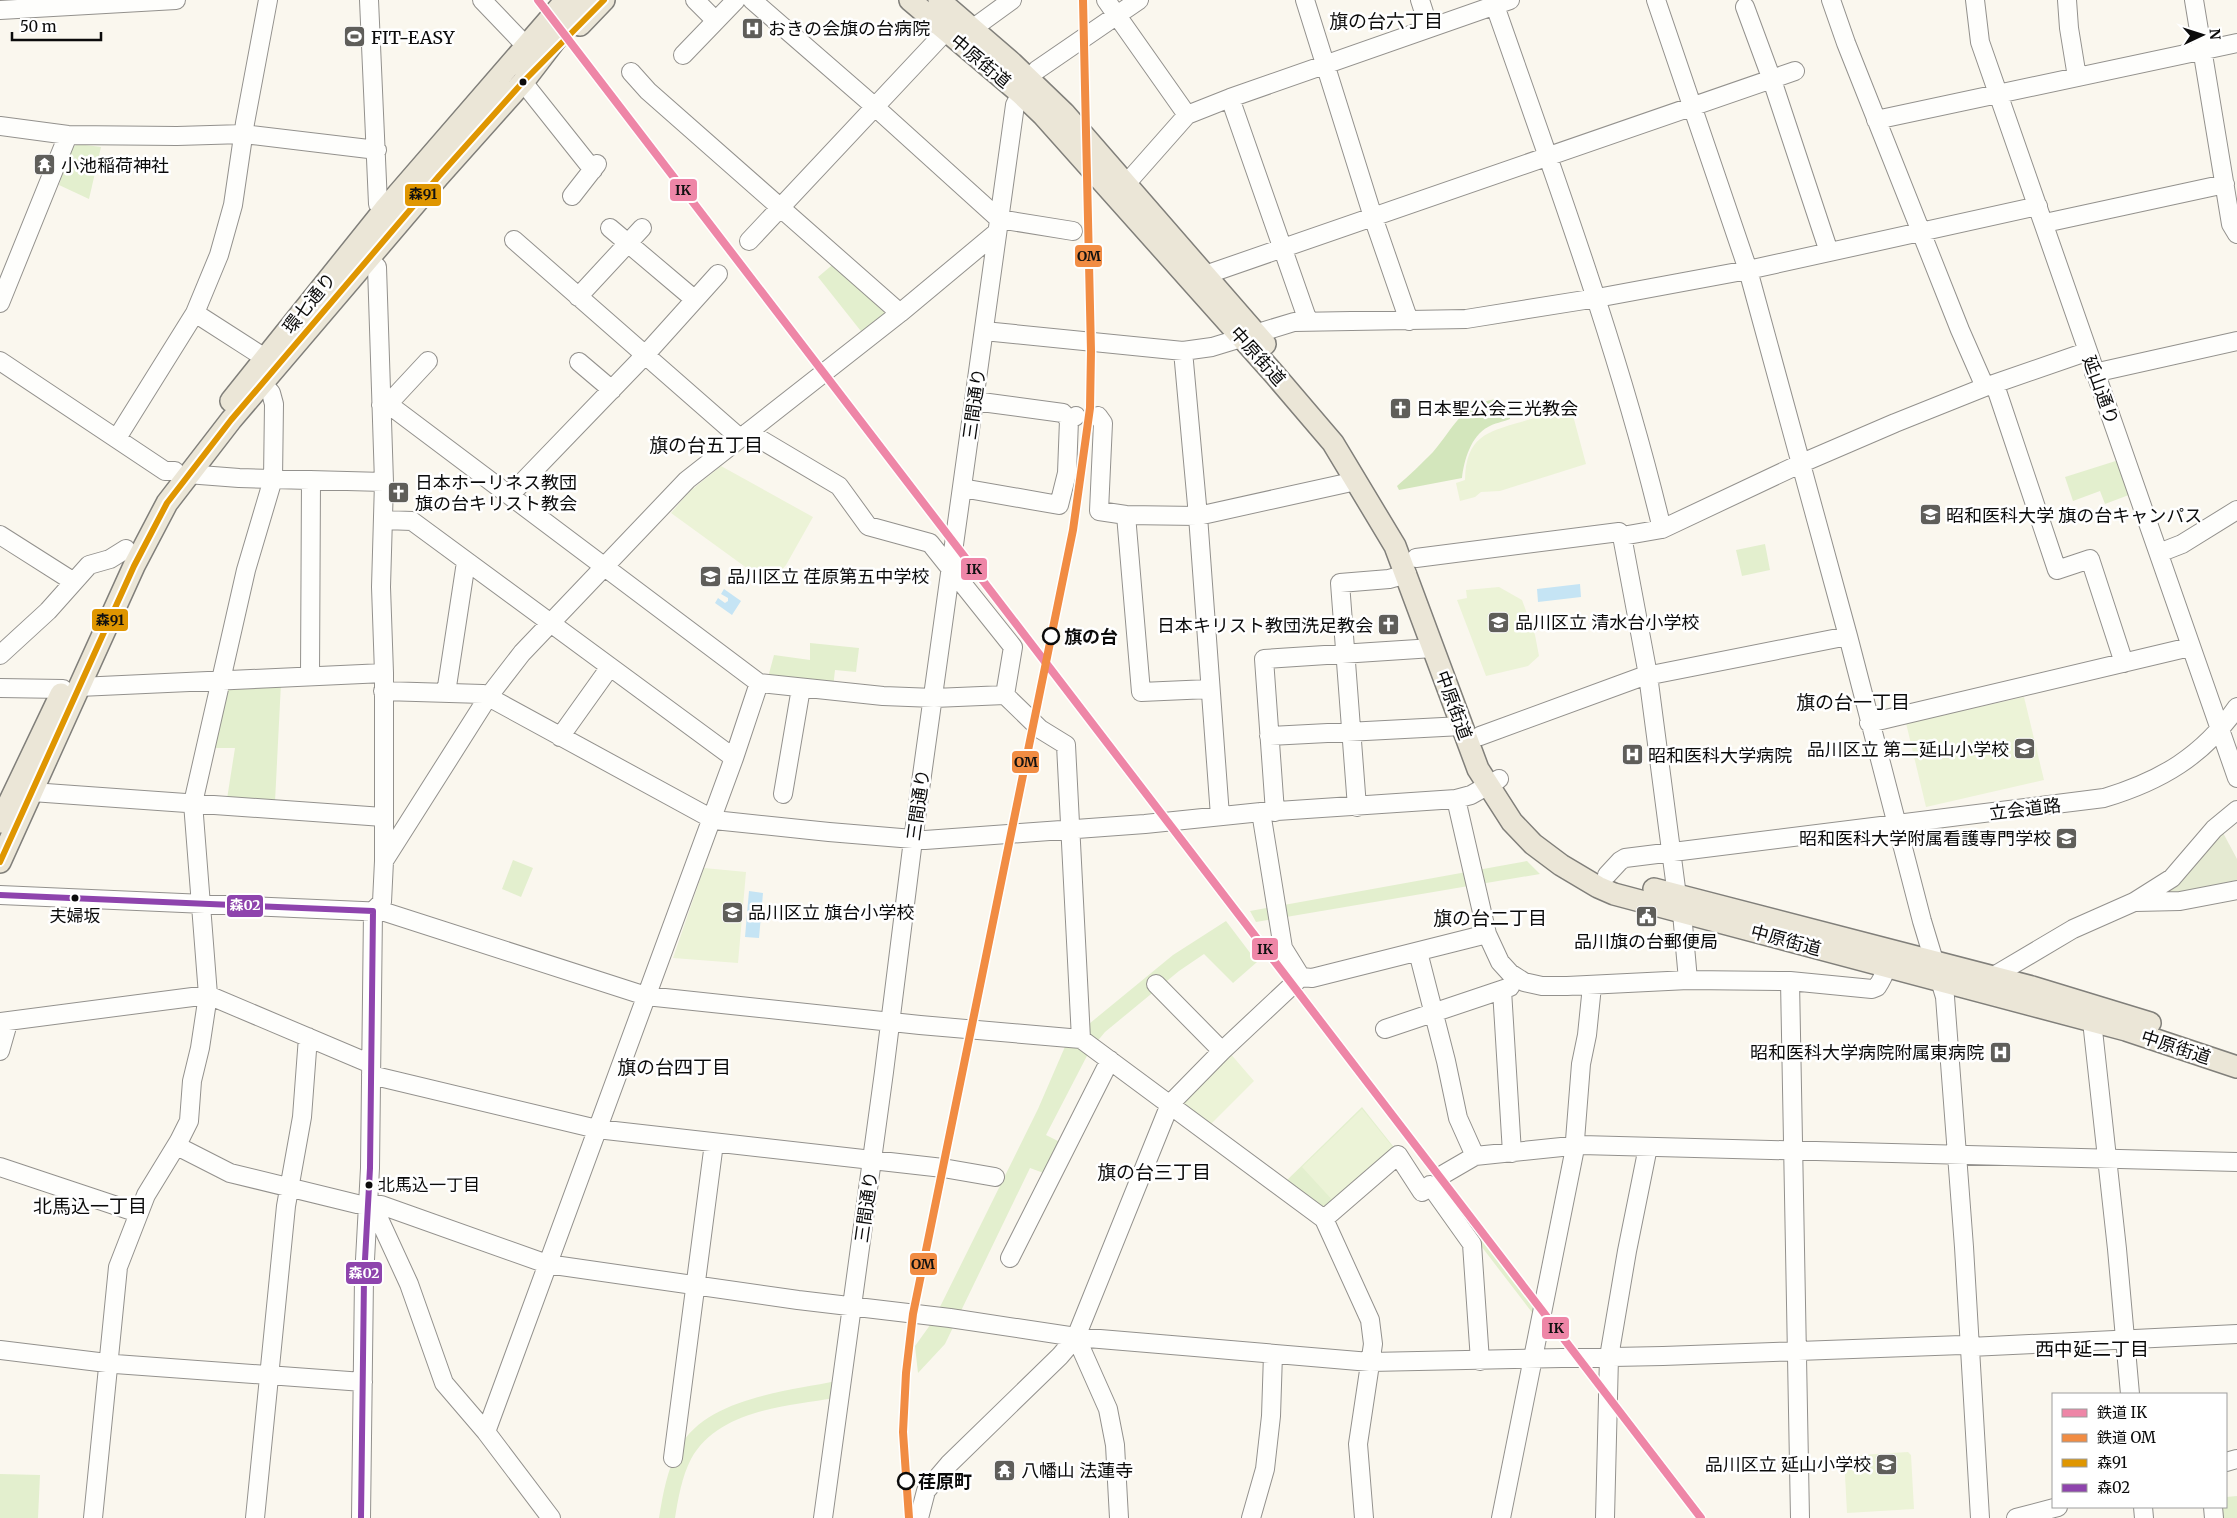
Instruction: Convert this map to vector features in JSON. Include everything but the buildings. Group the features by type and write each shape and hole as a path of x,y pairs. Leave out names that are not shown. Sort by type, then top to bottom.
{"main road":[{"path":"525,45 536,21 553,0"},
{"name":"環七通り","path":"0,822 181,473 265,358 384,210 525,45 566,0"},
{"name":"環七通り","path":"0,862 32,792 126,549 159,491 181,473 263,384 439,176 523,82 586,0"},
{"path":"523,82 604,0"},
{"name":"中原街道","path":"910,0 946,31 1064,113 1205,275 1249,336 1324,432 1395,546 1411,566 1471,731"},
{"name":"中原街道","path":"939,0 972,29 1024,86 1042,115 1341,432 1404,533 1433,648 1512,822 1525,836 1573,873 1614,894 1679,904 1937,971 2237,1067"},
{"name":"中原街道","path":"1493,782 1546,836 1578,860 1607,875 1679,904"},
{"name":"中原街道","path":"1937,971 1992,977 2101,1007 2237,1052"}],"street":[{"path":"0,10 176,0"},
{"path":"117,438 195,313 219,255 233,205 268,0"},
{"path":"369,0 378,204 384,210"},
{"path":"482,0 525,45"},
{"path":"695,0 716,21"},
{"path":"683,55 736,0"},
{"path":"752,0 874,106 998,226 1074,231"},
{"path":"972,29 1012,0"},
{"path":"1106,0 1186,115"},
{"path":"1024,86 1037,70 1139,0"},
{"path":"1304,0 1373,217 1409,321"},
{"path":"1420,0 1429,28"},
{"path":"1656,0 1748,270 1802,463 1896,825 1945,997 1958,1156 1980,1518"},
{"path":"1831,0 1876,120 1960,330 1990,386 2057,570 2090,559 2124,663"},
{"name":"延山通り","path":"1975,0 1980,42 2044,223 2086,352 2237,778"},
{"path":"2068,0 2069,28 2077,77"},
{"path":"2194,0 2231,224 2237,234"},
{"path":"1126,184 1186,115 1499,2 1548,156 1597,298 1642,447 1662,529"},
{"path":"1745,7 1772,80 1829,252"},
{"path":"750,241 946,31"},
{"path":"1876,120 2237,43"},
{"path":"1205,275 1795,71"},
{"path":"631,72 648,91 900,313"},
{"path":"523,82 595,167 572,196"},
{"name":"三間通り","path":"823,1518 853,1307 913,840 998,226 1015,105 1024,86"},
{"path":"1230,98 1308,321"},
{"path":"0,126 68,135 177,136 244,134 377,150"},
{"path":"0,303 68,135"},
{"path":"2044,223 2225,184"},
{"path":"984,331 1183,351 1212,347 1294,322 1409,321 1466,318 1597,298 1748,270 2038,206"},
{"path":"384,861 488,697 522,652 549,622 605,567 687,480 900,313 998,226"},
{"path":"610,228 694,299"},
{"path":"578,297 642,228"},
{"path":"514,240 578,297 744,435 839,486 868,526 930,543 1013,647 1006,695"},
{"path":"361,1518 364,1278 368,1205 373,911 382,902 384,861 384,672 381,588 384,520 384,404 380,380 376,267 369,260"},
{"path":"510,495 646,354 718,274"},
{"path":"195,313 265,358"},
{"path":"2094,373 2237,341"},
{"path":"1183,351 1198,516 1209,689 1220,816"},
{"path":"1622,536 1662,529 1802,463 1990,386 2086,352"},
{"path":"0,361 164,470 181,473 273,479 384,482"},
{"path":"384,404 428,361"},
{"path":"579,362 612,390"},
{"path":"93,1518 118,1267 138,1213 177,1146 189,1121 192,1081 200,1048 208,995 193,802 246,570 273,479 274,404 271,393 263,384"},
{"path":"962,488 1059,505 1067,473 1072,418 1063,413 974,401"},
{"path":"384,404 510,495 759,683 882,696 934,698 1006,695 1040,729 1066,744 1081,1039"},
{"path":"1098,416 1103,423 1099,511 1126,515 1198,516 1356,482"},
{"path":"310,676 311,480"},
{"path":"2158,553 2182,544 2237,510"},
{"path":"1126,515 1141,692 1209,689"},
{"path":"384,520 412,521 734,758"},
{"path":"1357,807 1340,583 1389,579 1411,566 1619,532 1622,536 1648,676 1673,852 1688,980"},
{"path":"0,535 74,582"},
{"path":"0,655 48,611 89,565 110,559 126,549"},
{"path":"446,693 466,562"},
{"path":"1269,736 1350,732 1471,731 1648,676 1848,636"},
{"path":"1301,977 1284,948 1268,812 1269,736 1264,659 1433,648"},
{"path":"1869,723 2190,648"},
{"path":"560,737 610,666"},
{"path":"0,688 71,688 219,682 384,672"},
{"path":"486,1432 734,758 759,683"},
{"path":"783,794 801,688"},
{"path":"383,691 483,694 711,818 913,840 1456,799 1471,795 1493,782"},
{"name":"立会道路","path":"1607,875 1625,858 2104,798 2132,790 2173,770 2221,729 2237,706"},
{"path":"32,792 383,817"},
{"path":"1456,799 1486,934 1500,962 1510,973 1524,982 1542,986 1592,986 1640,981 1790,981 1872,989 1878,987 1884,976 1885,958"},
{"path":"1992,977 2073,929 2134,902 2172,878 2214,829 2237,810"},
{"path":"2134,902 2180,901 2237,890"},
{"path":"0,895 385,912 622,989 644,1002 890,1021 1081,1039 1324,1219 1370,1320 1373,1344 1358,1444 1364,1518"},
{"path":"919,1518 926,1491 949,1464 1060,1356 1076,1337 1170,1104 1222,1051 1301,977 1312,978 1486,934"},
{"path":"1418,952 1458,1118 1475,1156"},
{"path":"1790,981 1800,1518"},
{"path":"1385,1029 1524,982"},
{"path":"1156,984 1222,1051"},
{"path":"1501,1518 1574,1145 1581,1064 1587,1035 1592,986"},
{"path":"1502,990 1512,1153"},
{"path":"3,1051 4,1022 208,995 308,1037 371,1069 598,1130 943,1168 995,1177"},
{"path":"2092,1021 2117,1249 2130,1393"},
{"path":"255,1518 289,1189 302,1117 308,1037"},
{"path":"1010,1258 1110,1060"},
{"path":"673,1458 694,1285 714,1143"},
{"path":"1444,1174 1475,1156 1574,1145 2237,1162"},
{"path":"177,1146 230,1174 289,1189 368,1205 381,1205 547,1264 1076,1337 1370,1362 1480,1361 1796,1352 1962,1345 1970,1347 2237,1334"},
{"path":"1604,1518 1609,1357 1627,1251 1648,1147"},
{"path":"1324,1219 1398,1155 1418,1181 1422,1192 1430,1185 1472,1244 1480,1361"},
{"path":"0,1168 138,1213"},
{"path":"368,1205 380,1221 409,1284 444,1383 486,1432 551,1518"},
{"path":"1076,1337 1108,1409 1115,1444 1119,1518"},
{"path":"0,1350 108,1363 363,1382"},
{"path":"1251,1518 1265,1469 1271,1416 1273,1354"},
{"path":"2016,1518 2054,1508"}],"green space":[{"path":"78,144 101,147 89,199 59,185 71,148"},
{"path":"837,261 894,312 864,335 818,277"},
{"path":"1496,399 1507,406 1510,412 1510,419 1490,426 1477,436 1469,449 1462,478 1399,490 1397,486 1433,452 1466,412 1474,406"},
{"path":"1571,408 1586,464 1500,491 1481,492 1475,497 1460,501 1456,483 1465,480 1469,454 1480,439 1498,429"},
{"path":"2122,459 2134,493 2105,504 2100,491 2073,501 2065,477"},
{"path":"721,466 813,517 786,565 769,584 671,513 689,492"},
{"path":"1765,544 1770,570 1742,576 1736,550"},
{"path":"1499,587 1522,600 1535,635 1539,656 1528,666 1486,676 1457,600 1467,598 1466,590"},
{"path":"810,643 859,648 856,672 835,670 833,688 767,681 774,655 810,660"},
{"path":"281,683 275,802 227,799 235,748 212,748 224,687"},
{"path":"2024,697 2044,780 1926,807 1906,723"},
{"path":"2221,829 2237,859 2237,886 2157,898"},
{"path":"513,860 533,868 521,897 502,889"},
{"path":"1527,861 1540,874 1256,922 1250,911"},
{"path":"704,868 746,872 738,963 673,958"},
{"path":"1226,921 1257,962 1233,983 1204,954 1179,971 1105,1032 1090,1050 1046,1135 1064,1144 1049,1175 1030,1168 945,1344 918,1373 915,1346 933,1321 1038,1109 1067,1042 1173,955"},
{"path":"1229,1052 1254,1081 1210,1125 1181,1102"},
{"path":"1362,1107 1396,1150 1325,1215 1284,1183"},
{"path":"1362,1109 1395,1150 1336,1204 1302,1167"},
{"path":"1439,1170 1537,1300 1534,1315 1429,1178"},
{"path":"837,1381 835,1398 755,1413 736,1420 718,1430 703,1443 691,1459 683,1480 675,1518 659,1518 671,1465 679,1448 691,1431 708,1418 728,1407 772,1393"},
{"path":"1908,1452 1911,1455 1914,1509 1847,1513 1844,1456"},
{"path":"0,1474 40,1475 38,1518 0,1518"},
{"path":"2237,1496 2237,1518 2216,1518 2214,1508 2227,1508 2227,1497"}],"water":[{"path":"1580,584 1581,597 1538,602 1537,589"},
{"path":"724,589 741,601 732,615 715,603 718,598 725,603 728,601 728,598 721,594"},
{"path":"749,891 763,893 759,938 745,937"}],"rail line":[{"name":"IK","path":"538,0 1701,1518"},
{"name":"OM","path":"909,1518 903,1432 906,1373 913,1314 1073,530 1090,408 1091,351 1083,0"}],"transit line":[{"name":"森91","path":"0,862 134,566 167,503 231,420 439,176 523,82 604,0"},
{"name":"森02","path":"0,895 373,911 370,1168 364,1278 361,1518"}],"place":[{"name":"おきの会旗の台病院","path":"752,28"},
{"name":"FIT-EASY","path":"355,37"},
{"name":"小池稲荷神社","path":"45,165"},
{"name":"日本聖公会三光教会","path":"1400,408"},
{"name":"日本ホーリネス教団 旗の台キリスト教会","path":"399,492"},
{"name":"昭和医科大学 旗の台キャンパス","path":"1930,515"},
{"name":"品川区立 荏原第五中学校","path":"711,576"},
{"name":"品川区立 清水台小学校","path":"1499,622"},
{"name":"日本キリスト教団洗足教会","path":"1389,625"},
{"name":"旗の台","path":"1051,636"},
{"name":"品川区立 第二延山小学校","path":"2025,749"},
{"name":"昭和医科大学病院","path":"1632,755"},
{"name":"昭和医科大学附属看護専門学校","path":"2067,838"},
{"name":"夫婦坂","path":"75,898"},
{"name":"品川区立 旗台小学校","path":"732,912"},
{"name":"品川旗の台郵便局","path":"1646,916"},
{"name":"昭和医科大学病院附属東病院","path":"2000,1052"},
{"name":"北馬込一丁目","path":"369,1185"},
{"name":"品川区立 延山小学校","path":"1887,1464"},
{"name":"八幡山 法蓮寺","path":"1005,1470"},
{"name":"荏原町","path":"906,1481"}],"district":[{"name":"旗の台六丁目","path":"1386,21"},
{"name":"旗の台五丁目","path":"706,445"},
{"name":"旗の台一丁目","path":"1853,702"},
{"name":"旗の台二丁目","path":"1490,918"},
{"name":"旗の台四丁目","path":"674,1067"},
{"name":"旗の台三丁目","path":"1154,1172"},
{"name":"北馬込一丁目","path":"90,1206"},
{"name":"西中延二丁目","path":"2092,1349"}]}
